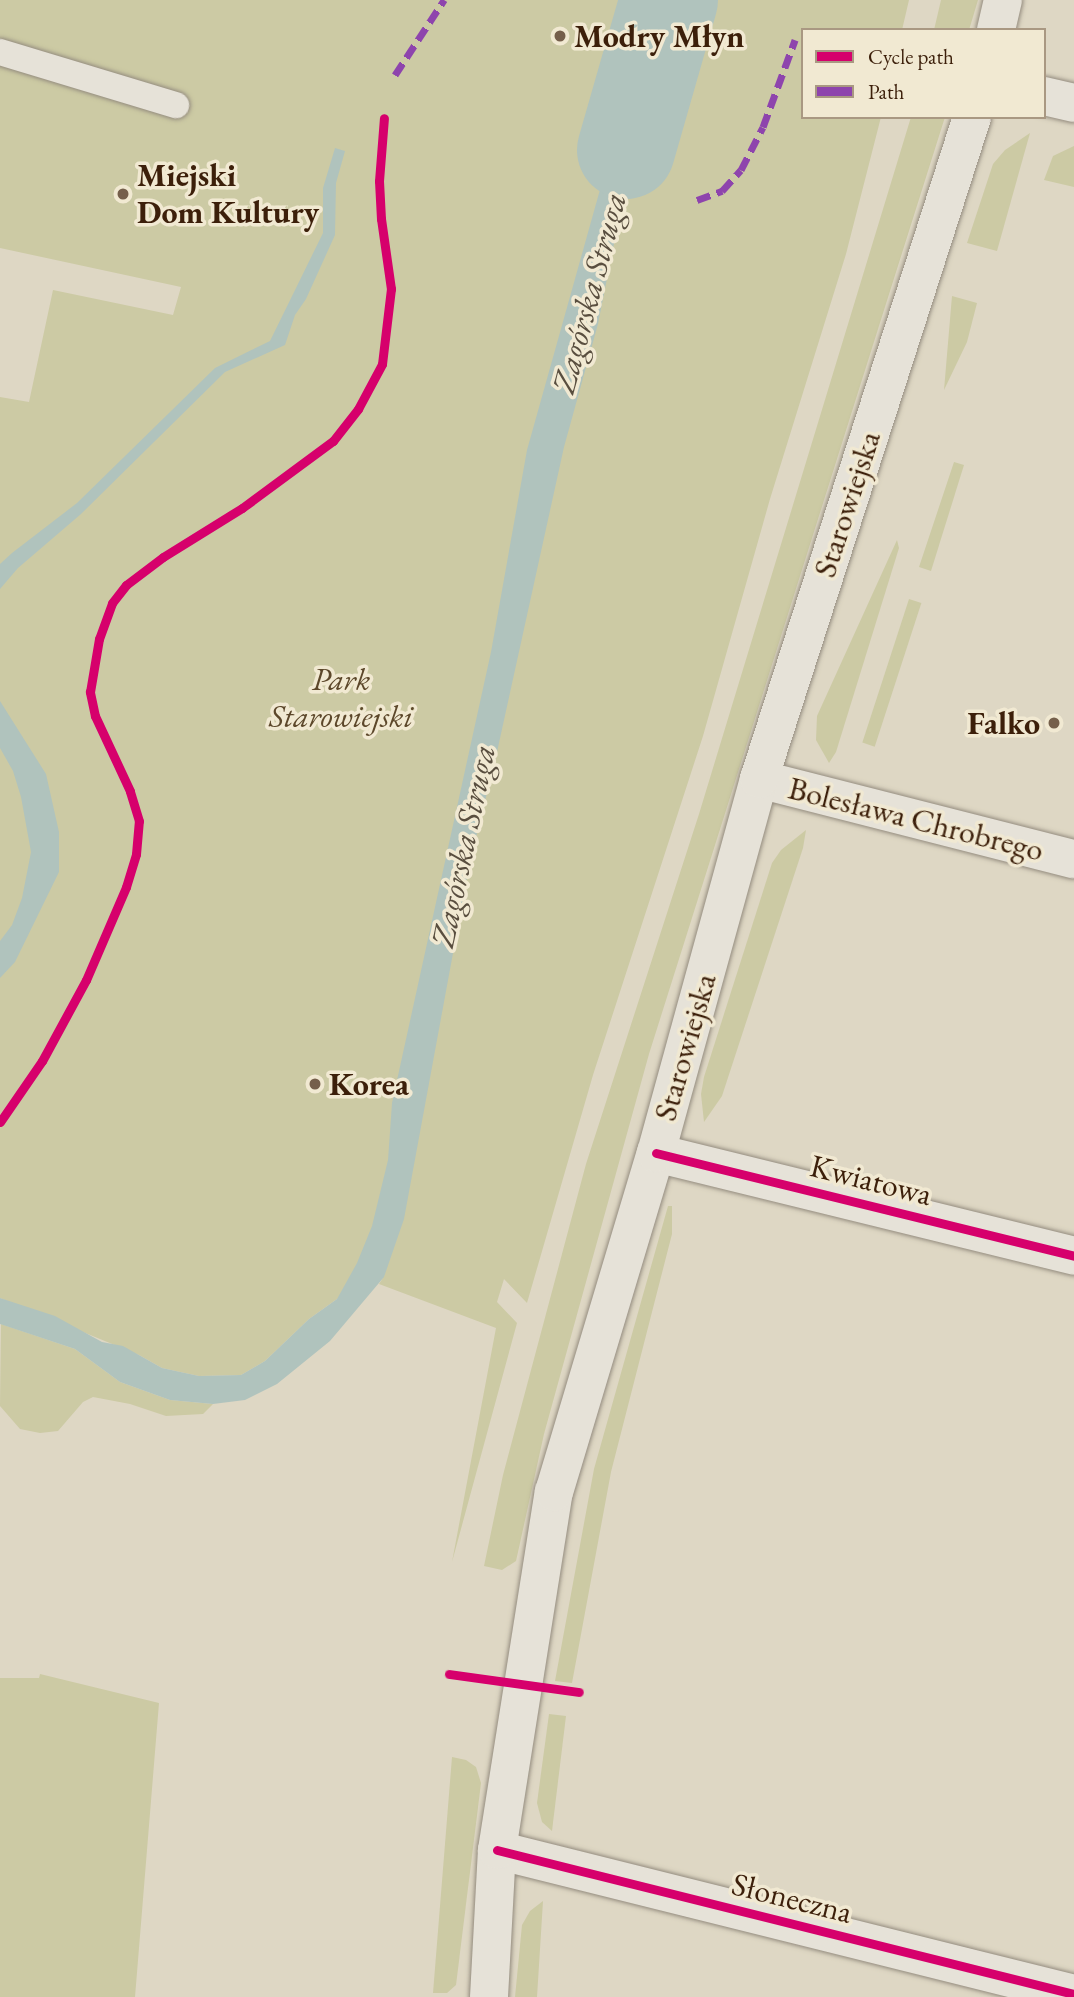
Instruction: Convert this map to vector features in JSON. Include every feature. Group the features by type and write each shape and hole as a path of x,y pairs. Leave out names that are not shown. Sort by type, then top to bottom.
{"main road":[{"path":"996,28 1003,0"},
{"path":"1046,96 1074,103"},
{"name":"Starowiejska","path":"489,1997 497,1850 554,1492 656,1153 759,779 971,119"},
{"name":"Bolesława Chrobrego","path":"759,779 1074,859"},
{"name":"Kwiatowa","path":"656,1153 1074,1256"},
{"name":"Słoneczna","path":"497,1850 1074,1994"}],"lane":[{"path":"0,52 176,105"}],"green space":[{"name":"Park Starowiejski","path":"0,0 909,0 902,28 801,28 801,119 880,119 846,254 770,499 703,736 593,1075 527,1303 504,1279 497,1302 517,1323 452,1562 496,1328 379,1284 383,1278 337,1299 309,1319 265,1361 241,1375 199,1376 162,1368 139,1355 0,1298 0,397 29,402 53,290 173,315 181,287 0,248"},
{"path":"941,0 978,0 970,28 934,28"},
{"path":"910,119 944,119 649,1054 544,1434 516,1561 502,1570 484,1566 503,1475 586,1164 699,814"},
{"path":"1030,133 997,251 967,243 993,164 1005,150"},
{"path":"1074,146 1074,187 1044,180 1053,156"},
{"path":"952,296 977,303 967,342 944,390"},
{"path":"954,462 964,465 931,571 919,567"},
{"path":"897,540 899,548 836,752 829,763 816,740 817,716"},
{"path":"909,599 921,603 875,747 862,743"},
{"path":"806,830 803,848 722,1096 704,1122 701,1094 704,1077 772,863 781,850"},
{"path":"668,1206 672,1206 672,1234 611,1472 572,1683 555,1681 594,1469"},
{"path":"1,1324 75,1349 120,1382 170,1400 213,1404 203,1414 166,1416 130,1404 93,1397 83,1402 58,1431 40,1433 20,1429 0,1406"},
{"path":"40,1674 159,1703 135,1997 0,1997 0,1678 39,1678"},
{"path":"549,1714 566,1716 552,1831 542,1822 537,1803"},
{"path":"452,1757 466,1760 476,1767 481,1783 456,1985 447,1993 433,1993"},
{"path":"543,1901 537,1997 515,1997 522,1925 530,1911"}],"water":[{"path":"642,15 655,19 648,45 658,20 691,29 663,112 637,147 622,203 598,324 564,447 495,761 470,861 404,1219 384,1277 330,1341 277,1384 245,1400 213,1404 170,1400 120,1382 75,1349 0,1324 0,1298 55,1316 102,1342 123,1346 162,1368 199,1376 241,1375 265,1361 309,1319 337,1299 357,1263 372,1226 388,1160 392,1103 491,652 527,450 617,129 617,109"},
{"path":"335,148 345,151 336,183 335,235 306,299 295,315 285,345 225,372 81,514 18,568 0,589 0,564 77,503 215,368 270,341 323,233 323,188"},
{"path":"0,701 46,774 59,832 59,872 15,962 0,978 0,941 12,925 22,898 31,852 21,797 13,771 0,748"}],"waterway":[{"name":"Zagórska Struga","path":"626,150 669,0"}],"marked path":[{"path":"395,75 444,0"},
{"path":"697,200 722,191 741,170 763,127 795,40"}],"cycle path":[{"path":"0,1122 42,1061 86,980 126,887 136,854 139,821 130,791 95,716 90,692 99,639 112,603 126,585 163,557 242,508 333,441 358,409 382,364 391,289 381,219 379,181 384,118"},
{"path":"656,1153 1074,1256"},
{"path":"449,1674 579,1692"},
{"path":"497,1850 1074,1994"}],"place":[{"name":"Modry Młyn","path":"560,36"},
{"name":"Miejski Dom Kultury","path":"123,194"},
{"name":"Falko","path":"1054,723"},
{"name":"Korea","path":"315,1084"}]}
